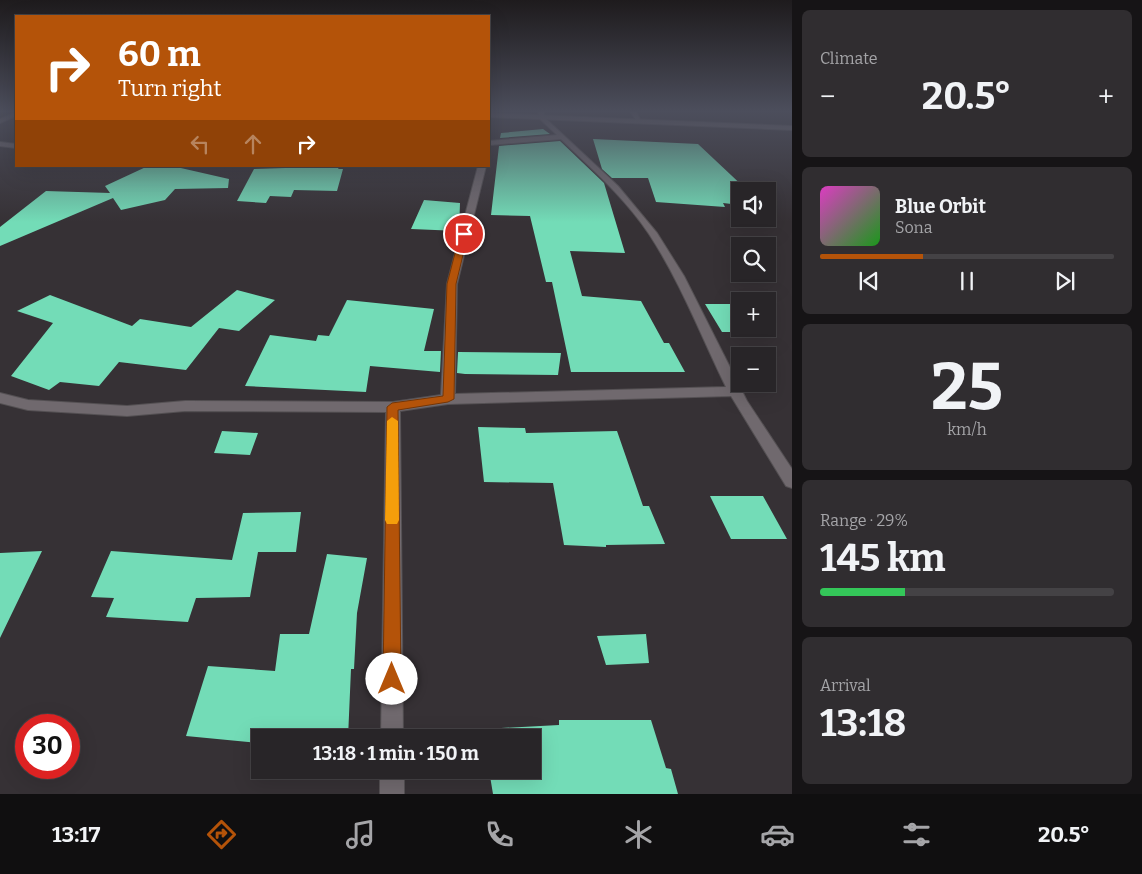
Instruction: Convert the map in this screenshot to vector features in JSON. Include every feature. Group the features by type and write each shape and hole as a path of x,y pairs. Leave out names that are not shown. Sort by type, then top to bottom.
{"street":[{"path":"574,148 612,183 655,237 689,297 731,383"},
{"path":"448,399 452,284 482,167"},
{"path":"0,398 28,405 127,411 185,406 392,407 448,399 731,391"},
{"path":"736,392 792,482"},
{"path":"392,407 392,729"},
{"path":"392,779 392,794"}],"building":[{"path":"499,148 567,148 604,183 625,253 570,251 582,296 641,301 664,343 669,343 685,372 571,372 552,282 546,282 530,216 491,215"},
{"path":"596,148 702,148 738,182 731,182 731,204 723,203 725,207 656,202 648,178 612,178 602,169"},
{"path":"146,167 176,167 229,179 228,188 175,189 165,200 121,210 113,198 0,246 0,227 46,191 110,193 105,186"},
{"path":"339,167 338,169 343,169 337,191 294,190 291,197 270,196 266,203 237,201 254,169"},
{"path":"424,200 460,203 459,231 411,229"},
{"path":"237,290 275,300 239,331 219,328 186,370 119,362 99,386 60,382 49,390 11,376 53,323 17,311 50,295 132,326 140,319 191,327"},
{"path":"347,300 434,309 424,351 441,351 440,372 370,366 366,392 245,386 270,335 316,341 318,335 329,336"},
{"path":"705,304 731,304 731,332 722,332"},
{"path":"458,352 561,353 558,375 457,373"},
{"path":"478,427 525,428 526,433 617,431 643,506 649,506 665,544 606,545 606,547 564,545 553,483 484,482"},
{"path":"222,431 258,433 250,455 214,453"},
{"path":"710,496 763,496 787,539 731,539"},
{"path":"301,512 296,552 258,552 250,597 196,598 188,622 106,617 114,598 91,597 111,551 232,560 243,513"},
{"path":"42,551 0,638 0,553"},
{"path":"327,554 367,558 357,613 354,669 351,669 348,729 251,729 251,742 186,736 208,666 275,671 280,634 309,634"},
{"path":"646,634 649,663 606,665 597,636"},
{"path":"559,720 651,720 666,768 671,769 678,794 493,794 490,779 541,779 541,729 484,729 559,725"}],"slow traffic":[{"path":"392,421 392,520"}],"route":[{"path":"392,679 392,407 448,399 450,301 452,284 464,234"}]}
